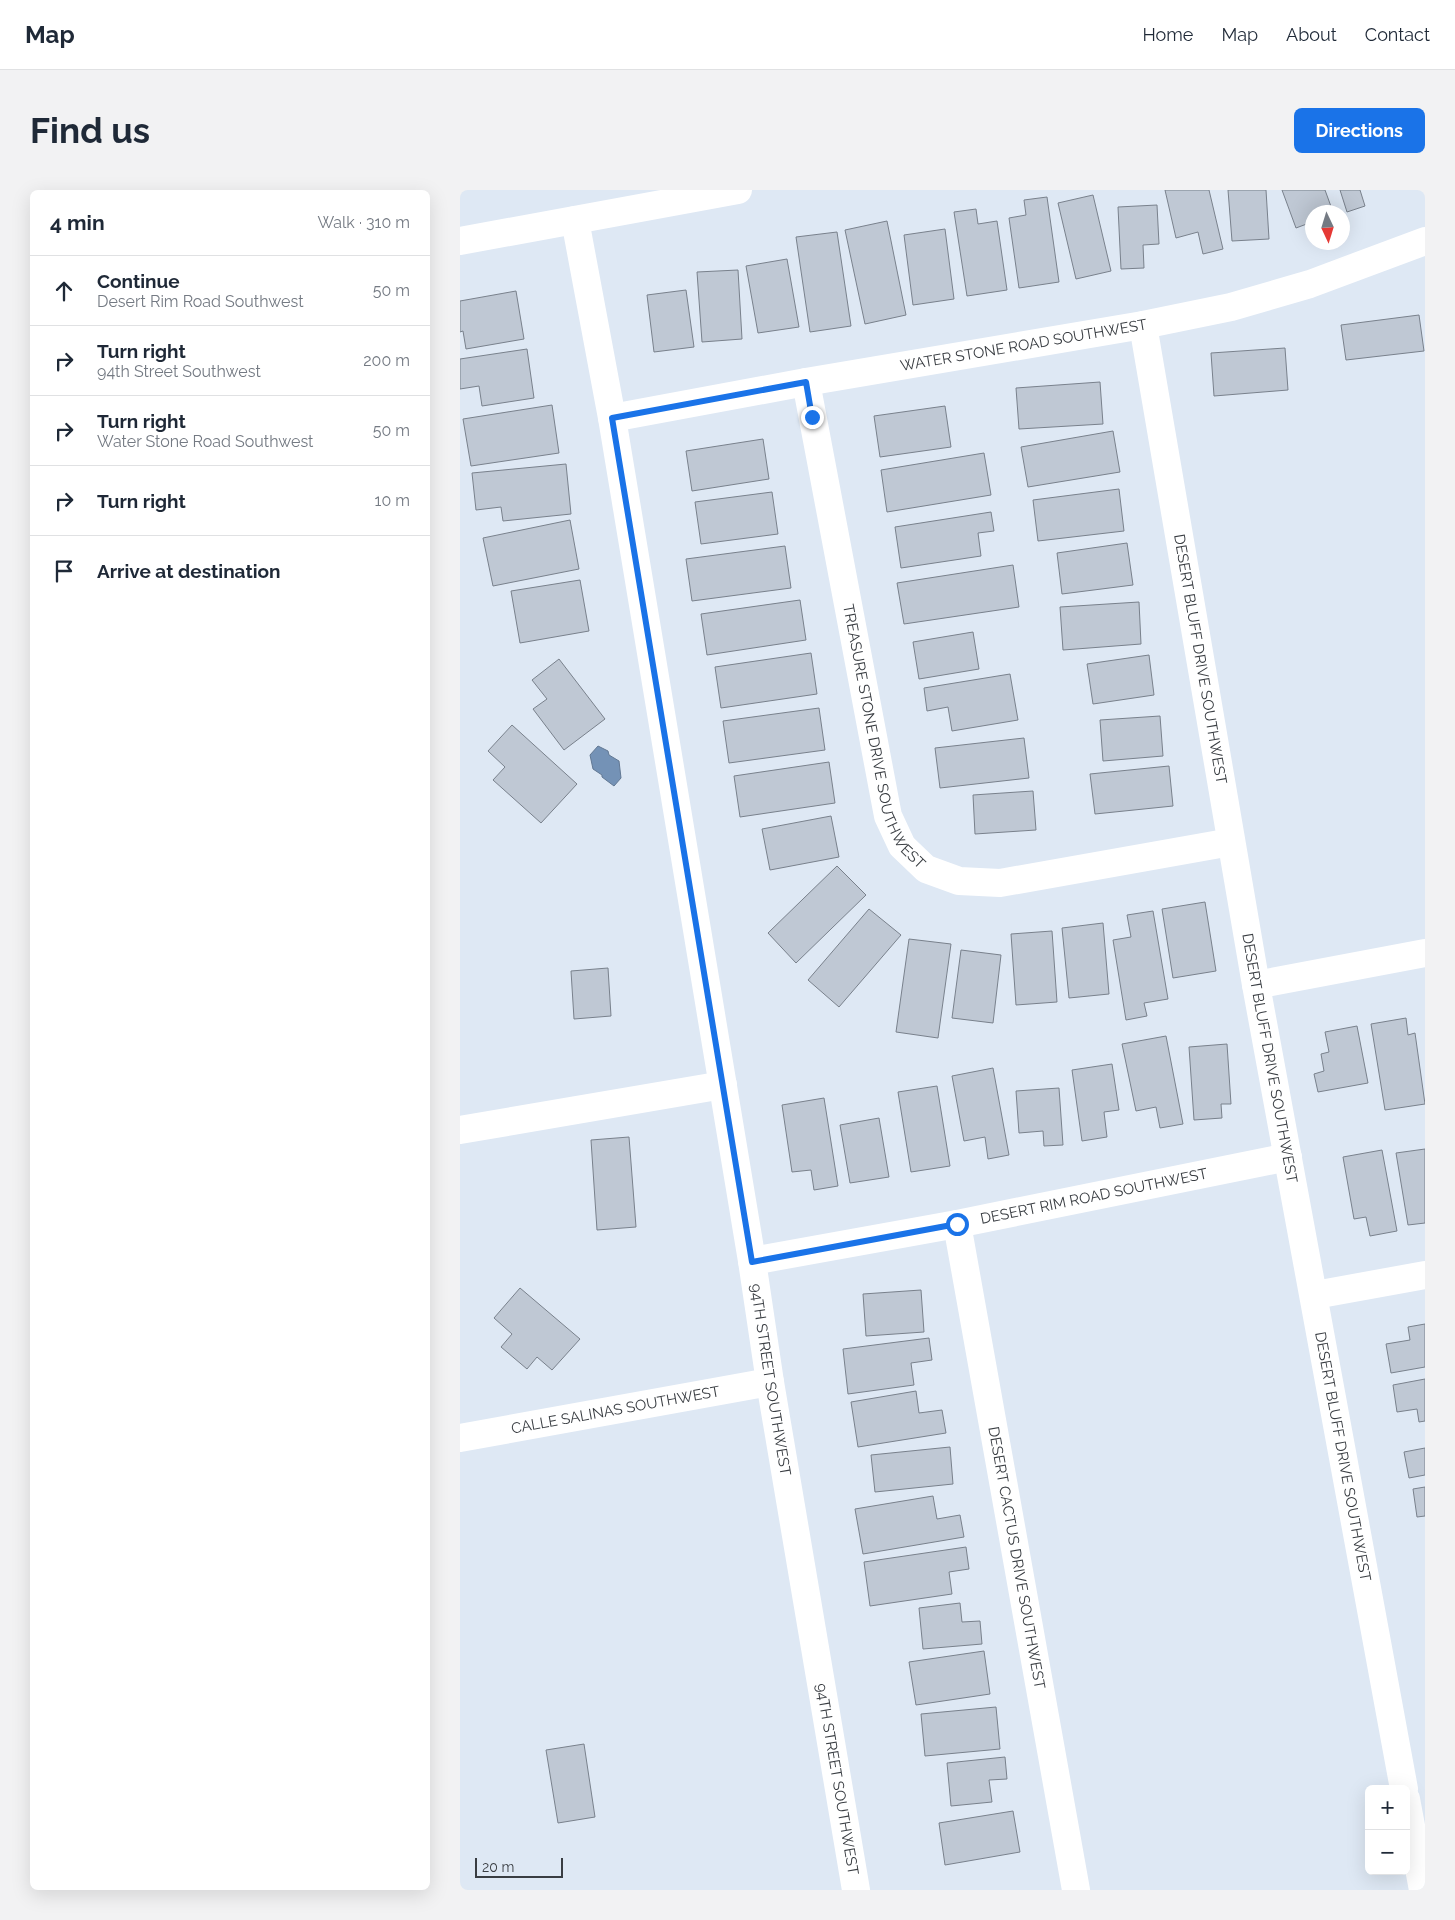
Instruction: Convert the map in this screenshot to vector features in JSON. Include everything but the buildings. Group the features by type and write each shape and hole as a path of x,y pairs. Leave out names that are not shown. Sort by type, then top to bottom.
{"street":[{"path":"460,241 738,190"},
{"name":"94TH STREET SOUTHWEST","path":"575,220 612,418 723,1085 770,1382 856,1890"},
{"name":"WATER STONE ROAD SOUTHWEST","path":"612,418 806,382 1143,325 1230,307 1310,284 1425,241"},
{"name":"DESERT BLUFF DRIVE SOUTHWEST","path":"1143,325 1256,985 1315,1295 1403,1785"},
{"name":"TREASURE STONE DRIVE SOUTHWEST","path":"806,382 888,816 902,846 926,869 959,882 1000,884 1231,842"},
{"path":"1256,985 1425,954"},
{"path":"460,1130 723,1085"},
{"name":"DESERT RIM ROAD SOUTHWEST","path":"752,1262 957,1224 1288,1157"},
{"name":"DESERT CACTUS DRIVE SOUTHWEST","path":"957,1224 1076,1890"},
{"path":"1315,1295 1425,1275"},
{"name":"CALLE SALINAS SOUTHWEST","path":"460,1438 770,1382"},
{"path":"1410,1820 1423,1890"}],"water":[{"path":"598,746 608,751 609,755 619,761 621,778 614,786 593,769 590,755"}],"route":[{"path":"812,417 806,382 612,418 752,1262 957,1224"}]}
